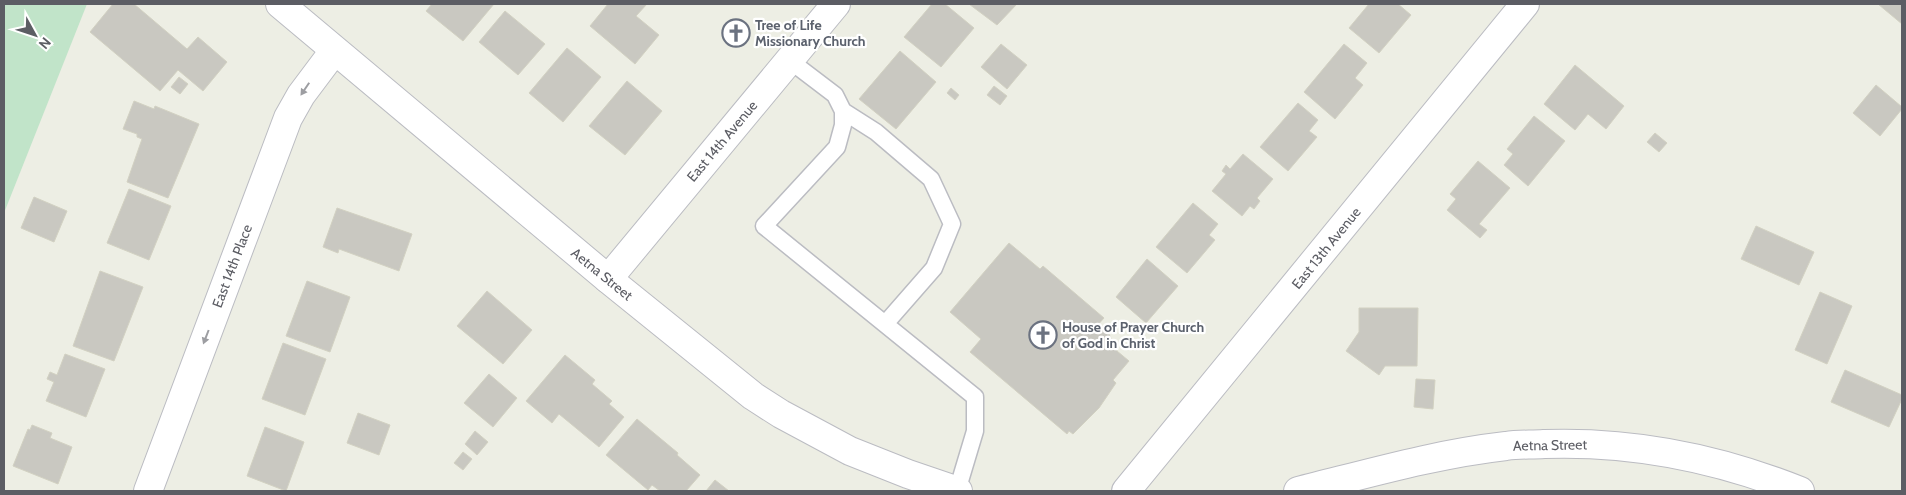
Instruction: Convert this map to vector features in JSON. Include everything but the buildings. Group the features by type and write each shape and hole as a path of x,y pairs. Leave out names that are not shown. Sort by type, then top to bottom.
{"street":[{"name":"Aetna Street","path":"280,4 608,279 725,374 781,414 850,450 908,474 957,491"},
{"name":"East 14th Avenue","path":"608,279 836,4"},
{"name":"East 13th Avenue","path":"1126,491 1525,4"},
{"name":"East 14th Place","path":"148,491 288,118 301,95 334,50"},
{"name":"Aetna Street","path":"1298,491 1431,458 1508,446 1582,443 1652,449 1726,465 1800,491"}],"lane":[{"path":"789,60 835,94 843,111 844,125 837,147 764,226 975,397 975,431 957,491"},
{"path":"843,111 876,132 931,179 952,224 934,268 885,324"}],"green space":[{"path":"4,4 87,4 4,213"}],"place":[{"name":"Tree of Life Missionary Church","path":"736,33"},
{"name":"House of Prayer Church of God in Christ","path":"1043,335"}]}
